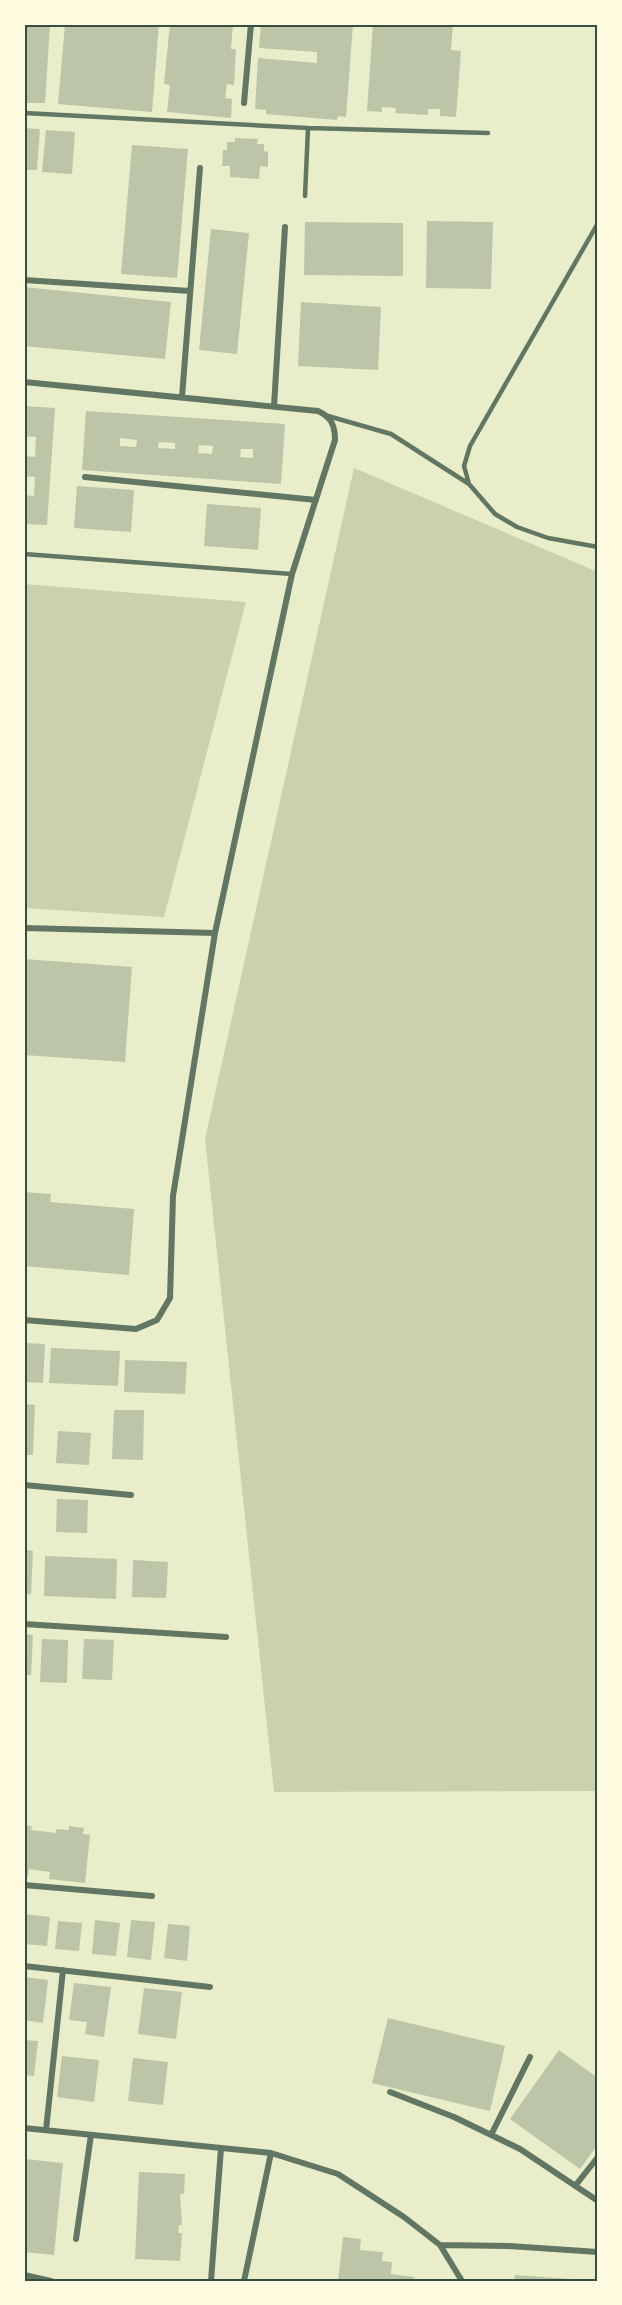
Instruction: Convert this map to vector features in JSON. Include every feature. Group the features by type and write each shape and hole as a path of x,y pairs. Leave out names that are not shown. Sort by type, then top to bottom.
{"street":[{"path":"244,103 251,24"},
{"path":"182,397 200,168"},
{"path":"274,406 285,227"},
{"path":"24,280 190,291"},
{"path":"24,382 318,411 328,416 335,427 335,440 292,574 214,933 172,1197 170,1298 157,1320 136,1329 24,1320"},
{"path":"85,477 316,500"},
{"path":"24,928 214,933"},
{"path":"24,1485 130,1495"},
{"path":"24,1624 226,1637"},
{"path":"24,1885 152,1896"},
{"path":"24,1966 210,1987"},
{"path":"46,2130 63,1970"},
{"path":"491,2135 530,2057"},
{"path":"390,2092 520,2149 598,2201"},
{"path":"24,2128 272,2153 338,2174 404,2217 440,2245 462,2281"},
{"path":"76,2239 91,2135"},
{"path":"212,2281 221,2148"},
{"path":"244,2281 272,2153"},
{"path":"575,2186 598,2157"},
{"path":"440,2245 508,2246 598,2252"},
{"path":"24,2275 51,2281"}],"lane":[{"path":"24,113 308,128 488,133"},
{"path":"305,196 308,128"},
{"path":"469,484 464,466 470,446 598,223"},
{"path":"328,416 390,434 469,484 495,514 517,527 548,538 598,547"},
{"path":"24,554 292,574"}],"green space":[{"path":"354,468 598,572 598,1791 274,1792 205,1139"},
{"path":"24,584 246,602 164,917 24,908"}],"building":[{"path":"24,24 50,24 45,103 24,103"},
{"path":"65,24 159,24 152,112 58,104"},
{"path":"170,24 233,24 231,49 236,49 234,85 227,84 225,98 232,99 231,118 167,112 170,85 164,84"},
{"path":"261,24 353,24 346,117 338,116 337,120 266,114 266,110 255,109 258,58 317,63 317,52 259,48"},
{"path":"373,24 453,24 451,50 461,51 456,117 440,116 440,109 428,109 428,115 395,113 396,108 382,107 382,112 367,111"},
{"path":"24,128 40,129 37,170 24,170"},
{"path":"46,130 75,132 72,174 42,172"},
{"path":"235,138 258,139 257,144 264,144 264,151 268,152 268,167 260,166 259,179 230,177 230,166 222,166 223,150 227,150 227,142 235,142"},
{"path":"132,145 188,149 177,278 121,274"},
{"path":"427,221 493,222 491,289 426,288"},
{"path":"305,222 403,223 403,276 304,275"},
{"path":"211,229 249,233 237,354 199,350"},
{"path":"24,287 171,302 165,359 24,346"},
{"path":"301,302 381,307 378,370 298,366"},
{"path":"24,406 55,408 47,525 24,524 24,495 34,496 35,477 24,476 24,456 35,457 36,437 24,436"},
{"path":"86,411 285,424 281,484 82,470","holes":["120,438 137,440 136,447 120,446","159,442 175,443 175,449 158,448","199,445 213,446 212,454 198,453","241,449 253,449 253,458 240,457"]},
{"path":"77,486 134,490 131,532 74,528"},
{"path":"207,504 261,508 258,550 204,546"},
{"path":"24,959 132,967 125,1062 24,1055"},
{"path":"24,1192 51,1194 50,1202 134,1209 129,1275 24,1266"},
{"path":"24,1343 45,1344 43,1383 24,1382"},
{"path":"51,1348 120,1351 118,1386 49,1383"},
{"path":"125,1360 187,1362 185,1394 124,1392"},
{"path":"24,1404 35,1405 33,1455 24,1455"},
{"path":"114,1410 144,1410 143,1460 112,1459"},
{"path":"58,1431 91,1433 89,1465 56,1463"},
{"path":"57,1499 88,1500 87,1533 56,1532"},
{"path":"24,1550 33,1551 31,1594 24,1594"},
{"path":"45,1556 117,1559 116,1599 44,1596"},
{"path":"133,1560 168,1562 166,1598 132,1597"},
{"path":"24,1634 33,1635 31,1675 24,1675"},
{"path":"42,1639 68,1640 67,1683 40,1682"},
{"path":"84,1639 114,1640 112,1680 82,1679"},
{"path":"24,1825 32,1826 31,1830 56,1833 56,1829 69,1830 69,1826 84,1828 83,1834 90,1835 85,1883 49,1879 50,1872 29,1869 28,1877 24,1877"},
{"path":"24,1914 50,1917 47,1946 24,1944"},
{"path":"95,1920 120,1923 116,1956 92,1954"},
{"path":"131,1920 155,1922 151,1960 127,1957"},
{"path":"58,1921 82,1923 79,1951 55,1949"},
{"path":"168,1924 190,1926 187,1961 164,1958"},
{"path":"24,1977 48,1980 43,2023 24,2020"},
{"path":"74,1983 111,1987 104,2037 85,2034 87,2022 69,2020"},
{"path":"144,1988 182,1992 176,2039 138,2034"},
{"path":"388,2018 505,2046 490,2111 372,2083"},
{"path":"24,2040 38,2041 34,2076 24,2075"},
{"path":"559,2050 598,2078 598,2144 580,2169 510,2119"},
{"path":"62,2056 99,2060 94,2102 57,2097"},
{"path":"133,2058 168,2062 163,2105 128,2101"},
{"path":"25,2159 63,2163 54,2255 24,2252"},
{"path":"139,2172 185,2174 184,2194 180,2194 182,2225 179,2225 178,2233 182,2233 180,2261 135,2259"},
{"path":"343,2237 361,2239 360,2250 383,2252 382,2261 392,2262 391,2274 414,2277 414,2281 338,2281"},
{"path":"515,2275 571,2279 571,2281 514,2281"}]}
